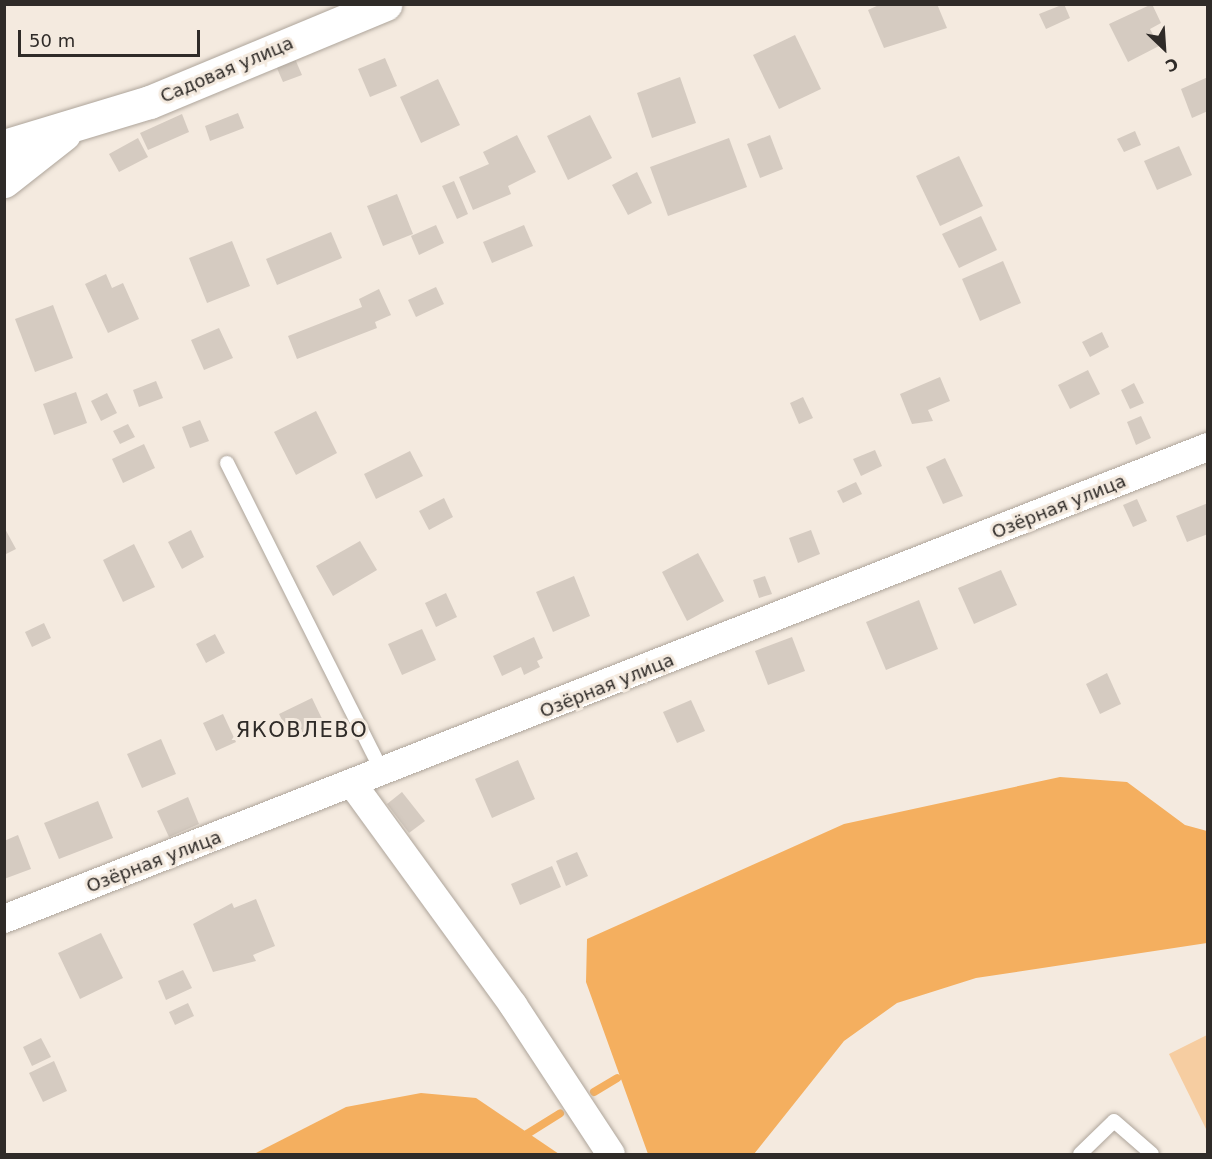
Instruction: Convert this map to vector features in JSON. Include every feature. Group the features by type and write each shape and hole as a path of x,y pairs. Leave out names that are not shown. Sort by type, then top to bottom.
{"street":[{"name":"Садовая улица","path":"68,131 385,4"},
{"path":"4,146 68,131"},
{"path":"4,181 68,131"},
{"name":"Озёрная улица","path":"4,919 384,775 1208,447"},
{"path":"354,786 513,1005 611,1155"}],"lane":[{"path":"227,463 384,775"},
{"path":"1080,1155 1114,1121 1152,1155"}],"shaded area":[{"path":"1060,777 1127,782 1185,825 1207,831 1207,943 976,978 897,1003 844,1041 754,1154 648,1154 586,982 587,939 844,824"},
{"path":"1207,1035 1208,1131 1169,1054"},
{"path":"421,1093 476,1098 559,1154 254,1154 346,1107"}],"building":[{"path":"881,4 937,4 947,28 884,48 868,10"},
{"path":"1064,4 1070,18 1046,29 1039,14"},
{"path":"1152,4 1161,23 1150,29 1159,46 1128,62 1109,24"},
{"path":"795,35 821,89 779,109 753,55"},
{"path":"292,52 302,75 283,82 273,59"},
{"path":"385,58 397,86 370,97 358,69"},
{"path":"680,77 696,123 652,138 637,93"},
{"path":"1208,77 1208,111 1192,118 1181,89"},
{"path":"438,79 460,125 421,143 400,97"},
{"path":"238,113 244,128 210,141 205,126"},
{"path":"182,114 189,132 148,150 140,133"},
{"path":"590,115 612,158 568,180 547,136"},
{"path":"1135,131 1141,145 1124,152 1117,139"},
{"path":"517,135 536,172 508,186 511,194 473,210 459,177 489,164 483,152"},
{"path":"770,135 783,169 760,178 747,144"},
{"path":"138,138 148,157 119,172 109,154"},
{"path":"729,138 747,187 668,216 650,167"},
{"path":"1179,146 1192,175 1157,190 1144,161"},
{"path":"959,156 983,206 940,226 916,176"},
{"path":"637,172 652,203 628,215 612,185"},
{"path":"454,181 468,214 457,219 442,186"},
{"path":"397,194 413,234 383,246 367,206"},
{"path":"981,216 997,250 959,268 942,234"},
{"path":"436,225 444,243 419,255 411,236"},
{"path":"524,225 533,246 492,263 483,242"},
{"path":"331,232 342,258 277,285 266,259"},
{"path":"232,241 250,286 207,303 189,258"},
{"path":"1003,261 1021,303 980,321 962,279"},
{"path":"106,274 112,288 123,283 139,319 108,333 85,284"},
{"path":"436,287 444,304 416,317 408,300"},
{"path":"379,289 391,315 375,322 377,328 297,359 288,336 362,307 359,299"},
{"path":"53,305 73,358 35,372 15,319"},
{"path":"219,328 233,358 204,370 191,340"},
{"path":"1102,332 1109,347 1090,357 1082,342"},
{"path":"1088,370 1100,394 1070,409 1058,385"},
{"path":"940,377 950,401 928,410 933,421 912,424 900,394"},
{"path":"156,381 163,398 139,407 133,390"},
{"path":"1134,383 1144,403 1130,409 1121,390"},
{"path":"76,392 87,423 54,435 43,404"},
{"path":"107,393 117,413 101,421 91,401"},
{"path":"803,397 813,418 799,424 790,403"},
{"path":"316,411 337,453 296,475 274,432"},
{"path":"1141,416 1151,438 1136,445 1127,422"},
{"path":"200,420 209,441 190,448 182,427"},
{"path":"128,424 135,437 120,444 113,431"},
{"path":"144,444 155,468 123,483 112,459"},
{"path":"875,450 882,466 861,476 853,459"},
{"path":"410,451 423,476 376,499 364,474"},
{"path":"945,458 963,496 943,504 926,467"},
{"path":"856,482 862,494 843,503 837,491"},
{"path":"444,498 453,517 429,530 419,511"},
{"path":"1137,499 1147,521 1133,527 1123,505"},
{"path":"1208,503 1208,534 1187,542 1176,516"},
{"path":"4,527 16,549 4,555"},
{"path":"191,530 204,557 182,569 168,542"},
{"path":"811,530 820,554 798,563 789,538"},
{"path":"360,541 377,570 333,596 316,566"},
{"path":"134,544 155,587 123,602 103,560"},
{"path":"698,553 724,601 687,621 662,572"},
{"path":"1001,570 1017,605 974,624 958,588"},
{"path":"574,576 590,616 553,632 536,592"},
{"path":"765,576 772,594 759,598 753,580"},
{"path":"446,593 457,617 436,627 425,603"},
{"path":"919,600 938,649 886,670 866,622"},
{"path":"44,623 51,638 32,647 25,632"},
{"path":"422,629 436,660 402,675 388,644"},
{"path":"215,634 225,653 206,663 196,644"},
{"path":"534,637 543,658 537,661 540,667 524,675 521,667 502,676 493,656"},
{"path":"792,637 805,671 768,685 755,651"},
{"path":"1107,673 1121,704 1100,714 1086,684"},
{"path":"312,698 324,723 291,738 279,714"},
{"path":"691,700 705,731 677,743 663,712"},
{"path":"223,714 236,742 216,751 203,723"},
{"path":"161,739 176,774 142,788 127,754"},
{"path":"518,760 535,799 492,818 475,779"},
{"path":"402,792 425,821 409,833 387,804"},
{"path":"188,797 199,824 169,837 157,811"},
{"path":"98,801 113,838 59,859 44,823"},
{"path":"18,835 31,869 4,879 4,841"},
{"path":"577,852 588,876 566,886 556,861"},
{"path":"552,866 561,887 520,905 511,884"},
{"path":"256,899 275,946 253,955 256,961 213,972 193,924 232,903 234,908"},
{"path":"101,933 123,978 80,999 58,953"},
{"path":"183,970 192,988 166,1000 158,981"},
{"path":"188,1003 194,1016 175,1025 169,1012"},
{"path":"41,1038 51,1057 32,1066 23,1047"},
{"path":"54,1061 67,1091 43,1102 29,1073"}],"waterway":[{"path":"594,1092 617,1078"},
{"path":"527,1134 560,1113"}],"district":[{"name":"ЯКОВЛЕВО","path":"302,730"}]}
